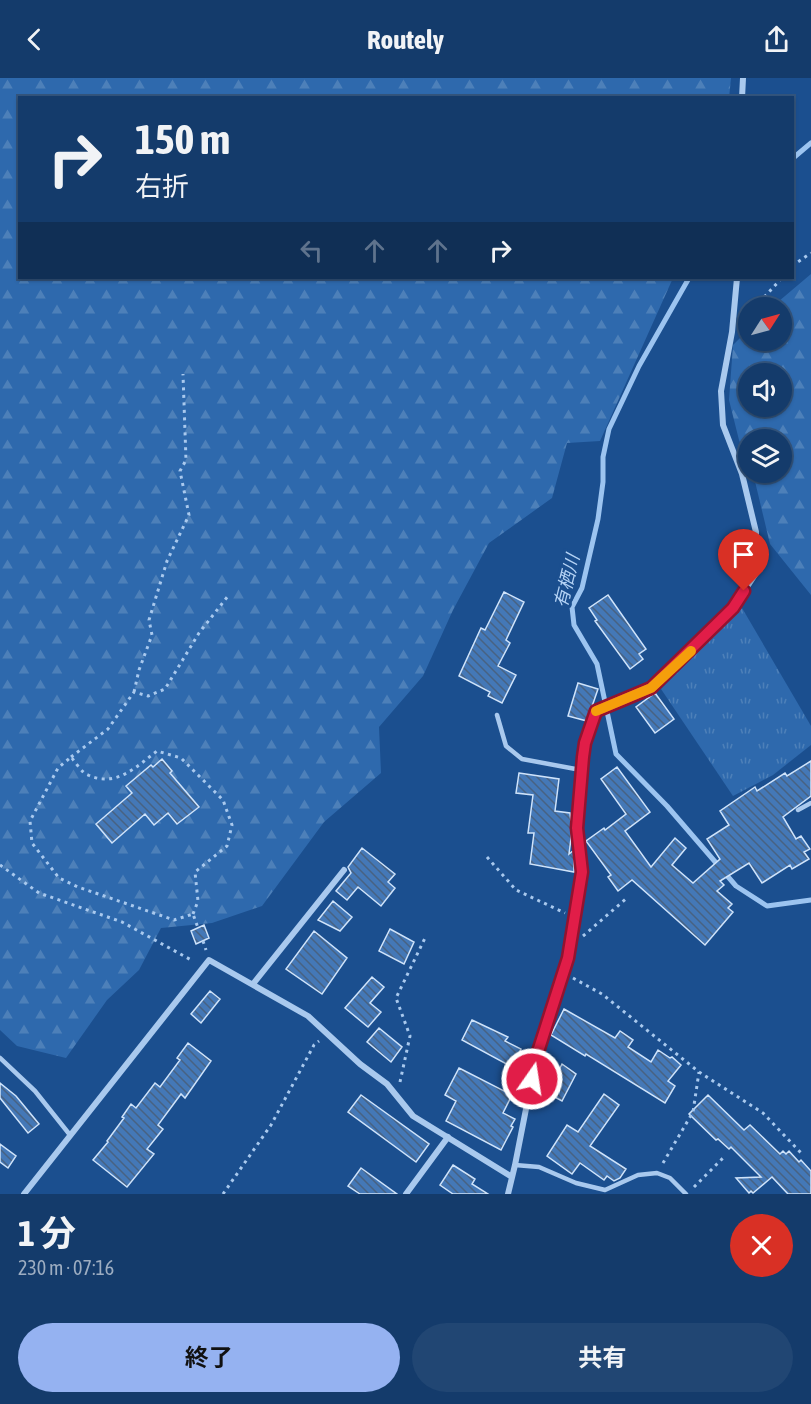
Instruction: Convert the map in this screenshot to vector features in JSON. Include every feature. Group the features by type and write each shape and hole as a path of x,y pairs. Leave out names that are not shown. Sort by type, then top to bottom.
{"street":[{"path":"742,96 743,78"},
{"path":"508,1194 516,1165 536,1058 570,947 582,872 577,828 585,743 596,711 651,688 686,657 733,608 756,573 756,532 742,474 723,425 721,391 732,332 737,279"},
{"path":"253,984 344,870"},
{"path":"24,1194 209,960 308,1016 327,1035 387,1084 414,1116 512,1178"},
{"path":"406,1194 448,1137"}],"lane":[{"path":"497,715 506,746 522,759 582,771"},
{"path":"798,810 811,802"},
{"path":"0,1058 35,1091 70,1135"},
{"path":"516,1165 539,1167 576,1183 605,1192 638,1175 657,1173 670,1178 686,1194"}],"path":[{"path":"794,265 811,253"},
{"path":"764,297 781,279"},
{"path":"183,374 186,459 180,471 189,515 168,561 152,610 149,620 152,635 139,670 134,692 108,729 58,768 30,821 32,843 59,878 78,887 174,920 193,914"},
{"path":"134,692 148,696 165,689 199,633 228,596"},
{"path":"72,757 86,775 108,779 122,777 157,751 181,759 223,800 232,825 227,846 195,872 198,900 193,914 198,928"},
{"path":"487,857 516,890 575,917"},
{"path":"0,865 39,893 122,922 204,967"},
{"path":"570,947 627,898"},
{"path":"397,1096 410,1036 396,998 425,938"},
{"path":"563,973 602,994 699,1072 763,1113 803,1155"},
{"path":"223,1194 271,1125 314,1045 327,1035"},
{"path":"657,1173 693,1112 699,1072"},
{"path":"686,1194 723,1158"}],"green space":[{"path":"0,78 731,78 729,96 18,96 18,279 673,279 600,441 567,443 552,498 489,543 453,610 423,676 379,727 381,773 324,822 262,906 212,923 161,928 139,970 107,1000 66,1058 17,1046 0,1030"},
{"path":"811,274 811,595 770,544 755,483 792,483 792,429 738,429 738,436 729,400 733,345 738,340 738,351 792,351 792,297 784,297"},
{"path":"742,608 811,726 811,745 773,775 733,796 661,689"}],"building":[{"path":"504,592 524,602 506,640 510,643 498,666 516,675 502,703 488,696 490,692 459,676 481,628 485,630"},
{"path":"608,595 646,649 639,654 643,659 630,669 595,621 597,620 589,608"},
{"path":"578,683 598,689 587,721 568,716"},
{"path":"655,693 674,719 655,733 636,707"},
{"path":"162,759 172,771 170,773 199,807 177,824 168,813 154,825 145,814 112,843 96,824 132,793 126,786 151,765 153,767"},
{"path":"811,761 811,796 783,817 796,839 801,836 810,849 804,852 809,859 792,869 790,865 762,883 749,863 720,881 724,885 717,891 732,904 728,908 733,912 705,945 632,880 618,891 608,877 611,875 586,841 626,814 601,779 617,767 650,812 625,831 651,867 675,838 686,848 672,865 693,883 720,859 707,839 729,825 720,811 755,787 757,791 785,773 787,776"},
{"path":"519,773 559,779 555,811 570,813 572,831 569,854 574,850 574,872 530,864 534,833 528,833 533,795 516,793"},
{"path":"362,848 395,874 388,882 395,888 381,906 358,887 347,900 336,891 351,873 348,867"},
{"path":"333,901 352,917 340,931 318,920"},
{"path":"204,925 209,938 196,944 191,931"},
{"path":"390,929 414,942 404,964 379,951"},
{"path":"314,931 347,958 322,994 286,969"},
{"path":"372,977 384,987 370,1003 381,1012 368,1027 345,1008"},
{"path":"210,991 220,999 201,1023 191,1014"},
{"path":"564,1009 615,1038 620,1031 633,1040 628,1047 651,1062 658,1050 681,1065 668,1081 675,1086 665,1103 551,1035"},
{"path":"472,1020 508,1037 505,1041 521,1049 512,1067 462,1040"},
{"path":"379,1028 402,1047 391,1062 367,1042"},
{"path":"188,1043 211,1061 185,1098 181,1094 158,1125 163,1129 147,1149 154,1154 127,1187 93,1160 108,1142 131,1104 136,1108 155,1083 160,1087 180,1060 177,1058"},
{"path":"562,1064 576,1074 562,1101 547,1093"},
{"path":"459,1068 512,1095 503,1113 515,1119 501,1150 446,1121 456,1101 445,1095"},
{"path":"0,1083 16,1096 39,1124 28,1133 0,1098"},
{"path":"604,1094 619,1105 590,1146 626,1169 620,1178 614,1181 607,1176 604,1180 580,1163 572,1174 547,1156 567,1125 578,1132"},
{"path":"361,1095 429,1144 416,1162 348,1112"},
{"path":"708,1095 744,1130 750,1125 780,1154 783,1151 786,1154 789,1151 799,1162 801,1160 811,1171 811,1194 788,1194 772,1177 753,1193 751,1191 749,1193 736,1178 761,1177 731,1147 729,1149 718,1139 716,1140 689,1114"},
{"path":"0,1144 16,1156 8,1168 0,1162"},
{"path":"453,1165 475,1179 472,1184 488,1194 453,1194 440,1185"},
{"path":"361,1168 397,1194 360,1194 348,1186"}],"waterway":[{"name":"有栖川","path":"794,157 811,143"},
{"name":"有栖川","path":"688,279 639,366 609,429 603,457 603,482 598,519 582,588 572,607 574,625 597,664 616,754 667,806 736,886 767,906 811,900"}],"slow traffic":[{"path":"596,711 651,688 691,651"}],"route":[{"path":"532,1079 536,1058 568,958 582,872 577,828 583,757 585,743 596,711 651,688 686,657 733,608 744,591"}]}
